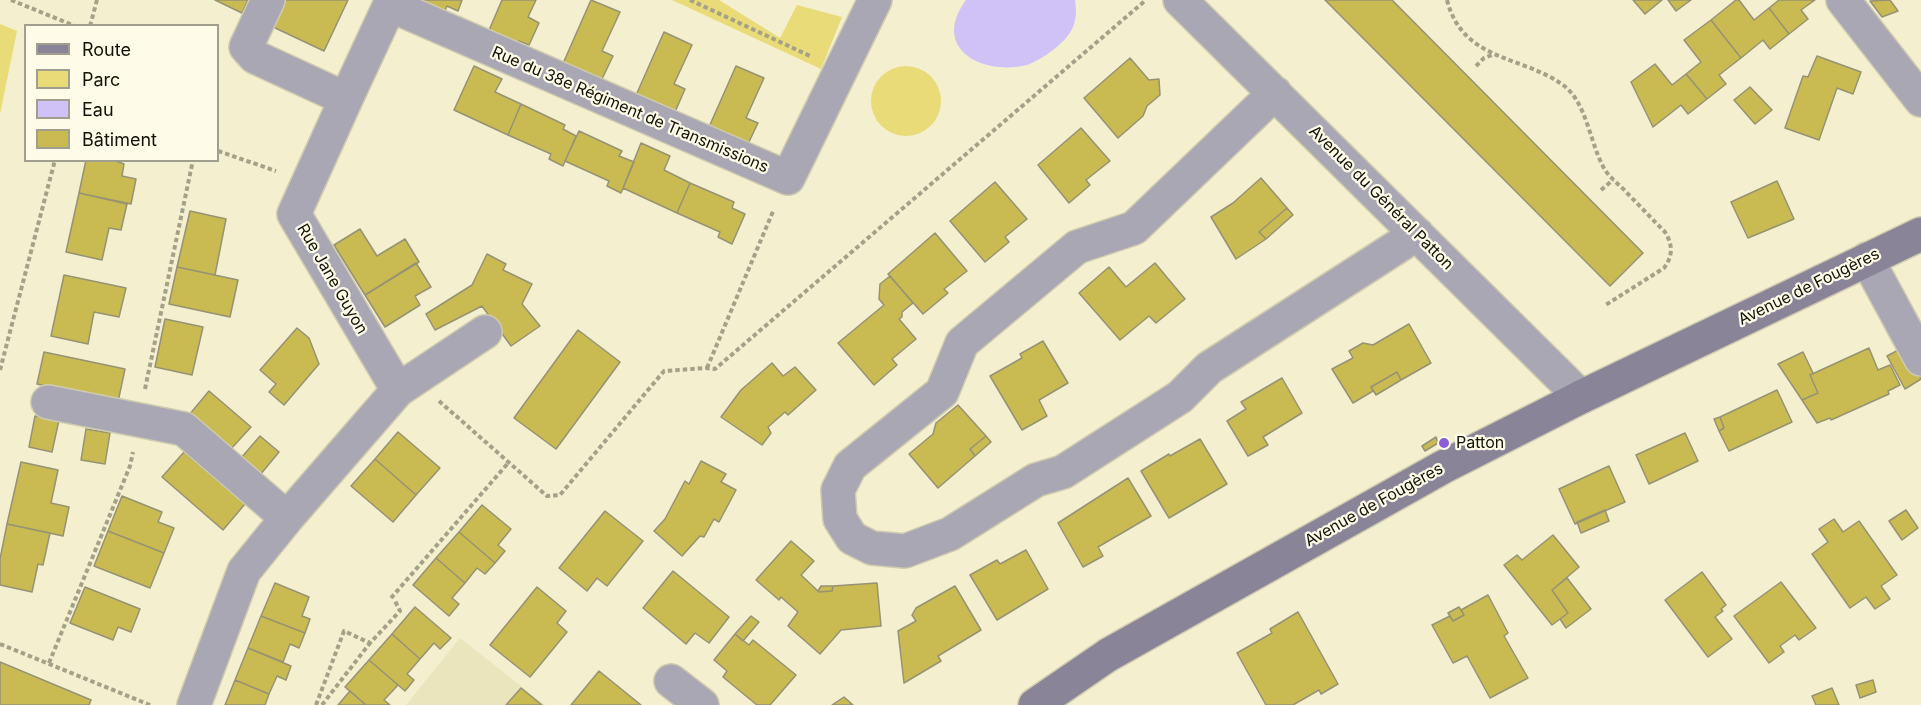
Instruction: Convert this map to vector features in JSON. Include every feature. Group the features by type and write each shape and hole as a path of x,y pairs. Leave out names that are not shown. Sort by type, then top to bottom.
{"main road":[{"name":"Avenue de Fougères","path":"1035,705 1107,655 1443,467 1581,397 1921,234"}],"street":[{"path":"268,0 246,47 255,57 346,99"},
{"name":"Rue du 38e Régiment de Transmissions","path":"346,99 391,3 788,178 875,0"},
{"name":"Avenue du Général Patton","path":"1180,0 1581,397"},
{"path":"1843,0 1921,100"},
{"path":"1275,93 1134,228 1077,248 962,343 942,393 850,466 838,490 840,519 852,538 872,548 904,551 950,534 1036,480 1063,472 1180,397 1209,368 1417,234"},
{"name":"Rue Jane Guyon","path":"346,99 294,214 406,384"},
{"path":"1867,259 1921,358"},
{"path":"194,705 244,571 287,518 406,384 485,332"},
{"path":"48,402 184,429 287,518"},
{"path":"671,681 702,705"}],"path":[{"path":"11,0 70,24"},
{"path":"91,24 97,0"},
{"path":"690,0 840,70"},
{"path":"406,384 430,394 547,496 560,495 664,371 715,369 1146,0"},
{"path":"1447,0 1451,15 1459,28 1493,55 1546,75 1575,95 1595,149 1613,180 1665,232 1671,241 1672,252 1669,261 1657,274 1604,306"},
{"path":"1476,66 1484,58 1493,55"},
{"path":"219,151 309,183"},
{"path":"0,370 54,162"},
{"path":"706,368 788,178"},
{"path":"1602,190 1613,180"},
{"path":"322,705 370,643 400,611 393,599 509,462"},
{"path":"316,705 344,631 370,643"},
{"path":"0,644 150,705"}],"shaded area":[{"path":"460,638 545,705 406,705"}],"green space":[{"path":"672,0 719,0 780,38 797,5 842,17 821,69"},
{"path":"0,24 17,31 0,114"},
{"path":"913,66 926,72 935,81 939,87 941,101 939,115 931,126 920,134 899,136 881,126 873,115 871,94 881,76 892,68"}],"water":[{"path":"966,0 1075,0 1076,14 1074,25 1064,40 1040,59 1027,65 994,66 966,55 958,45 954,32 956,17"}],"building":[{"path":"215,0 248,0 242,13"},
{"path":"284,0 348,0 324,51 271,26"},
{"path":"415,0 462,0 458,11 447,6 444,13"},
{"path":"502,0 536,0 528,17 539,23 529,45 519,41 516,48 487,35"},
{"path":"591,0 620,12 602,51 613,56 602,79 592,74 589,81 561,68"},
{"path":"1325,0 1392,0 1643,253 1610,286"},
{"path":"1633,0 1662,0 1645,14"},
{"path":"1668,0 1691,0 1676,11"},
{"path":"1739,0 1754,20 1769,8 1789,34 1770,49 1763,40 1741,58 1711,20"},
{"path":"1779,0 1815,0 1801,10 1808,19 1789,34 1769,8"},
{"path":"1890,0 1898,11 1882,17 1870,1"},
{"path":"1711,20 1741,58 1719,75 1726,84 1707,99 1686,74 1701,62 1684,40"},
{"path":"664,32 692,45 674,84 685,89 675,112 633,102"},
{"path":"1817,56 1861,72 1853,94 1837,88 1819,140 1785,128 1803,76 1808,77"},
{"path":"1130,58 1149,80 1159,79 1160,95 1147,106 1143,116 1118,138 1084,98"},
{"path":"1655,64 1672,85 1686,74 1707,99 1688,114 1681,105 1653,127 1631,82"},
{"path":"474,66 502,79 495,92 521,104 508,135 454,110"},
{"path":"736,66 764,78 746,118 758,123 747,146 705,136"},
{"path":"1750,87 1772,110 1755,124 1734,100"},
{"path":"521,104 565,125 563,129 576,136 563,166 549,159 551,154 508,135"},
{"path":"1081,128 1110,161 1086,180 1090,185 1069,203 1038,165"},
{"path":"579,131 622,151 619,156 634,162 621,193 607,186 609,181 565,161"},
{"path":"641,143 670,156 664,170 690,183 677,213 623,188"},
{"path":"86,162 118,162 124,164 122,176 136,179 131,204 79,193"},
{"path":"1261,178 1287,208 1259,232 1266,239 1236,259 1211,217 1233,203"},
{"path":"1777,181 1794,219 1748,238 1731,202"},
{"path":"995,182 1027,219 1005,237 1009,242 985,262 950,221"},
{"path":"690,183 734,202 732,208 745,214 732,244 718,237 720,232 677,213"},
{"path":"79,193 127,204 121,230 109,228 102,260 66,252"},
{"path":"1287,208 1293,215 1266,239 1259,232"},
{"path":"190,211 226,219 215,275 177,267"},
{"path":"360,229 377,256 405,239 419,262 365,295 334,245"},
{"path":"935,233 967,271 944,289 948,293 923,314 888,274"},
{"path":"487,254 506,264 503,270 532,284 522,304 540,326 511,346 482,306 435,330 426,314 472,285"},
{"path":"416,263 431,287 415,296 420,305 385,327 365,295"},
{"path":"1155,263 1185,299 1156,323 1149,316 1120,340 1079,293 1109,267 1126,287"},
{"path":"177,267 238,280 230,317 169,304"},
{"path":"64,275 126,288 119,317 94,312 88,344 51,336"},
{"path":"890,276 913,303 902,312 902,317 899,319 916,339 892,359 897,365 874,385 838,343 884,305 879,299 880,284"},
{"path":"165,319 203,327 192,375 155,367"},
{"path":"1409,324 1431,363 1401,380 1397,372 1371,387 1373,391 1353,403 1332,369 1353,358 1349,351 1363,343 1373,345"},
{"path":"297,328 309,338 319,364 284,405 269,392 276,384 260,370"},
{"path":"578,330 620,362 556,449 514,418"},
{"path":"1043,341 1068,383 1039,400 1047,416 1022,430 990,376 1022,358 1020,354"},
{"path":"1904,347 1921,379 1905,389 1887,356"},
{"path":"1869,348 1878,370 1890,365 1900,385 1888,391 1889,394 1831,420 1830,418 1817,423 1802,400 1818,393 1810,375"},
{"path":"44,352 125,369 118,402 37,384"},
{"path":"1803,352 1813,373 1810,375 1818,393 1802,400 1778,364"},
{"path":"772,363 783,376 795,367 816,390 788,415 785,412 768,427 771,433 762,445 721,417 741,390"},
{"path":"1397,372 1401,380 1376,395 1371,387"},
{"path":"1282,378 1302,413 1263,437 1268,445 1248,456 1227,421 1246,409 1241,402"},
{"path":"1777,390 1792,422 1729,451 1719,431 1724,428 1720,417"},
{"path":"209,391 251,427 230,450 189,415"},
{"path":"958,405 986,436 970,449 975,456 938,488 909,454 933,434 936,423"},
{"path":"35,416 59,420 52,452 29,447"},
{"path":"1720,417 1724,428 1719,431 1714,419"},
{"path":"86,429 110,433 105,464 81,460"},
{"path":"398,432 440,468 416,495 375,459"},
{"path":"1685,433 1698,461 1649,484 1636,455"},
{"path":"260,436 279,452 260,475 241,458"},
{"path":"986,436 991,442 975,456 970,449"},
{"path":"1436,437 1438,443 1425,451 1422,446"},
{"path":"1200,439 1227,484 1169,518 1141,471"},
{"path":"184,452 245,504 223,530 162,477"},
{"path":"375,459 416,495 393,522 351,486"},
{"path":"701,461 726,474 721,482 736,490 719,522 714,519 704,537 700,536 682,556 654,531 665,519 685,481 689,484"},
{"path":"21,462 58,470 51,503 69,507 63,536 7,524"},
{"path":"1609,466 1625,502 1575,524 1559,489"},
{"path":"1128,478 1151,516 1098,547 1103,556 1083,567 1058,523"},
{"path":"122,496 162,512 158,522 174,528 164,553 108,531"},
{"path":"482,505 511,529 498,545 505,551 495,563 459,532"},
{"path":"1605,510 1609,521 1581,533 1577,522"},
{"path":"1906,510 1918,528 1902,540 1889,521"},
{"path":"605,511 643,541 607,586 597,578 587,591 559,568"},
{"path":"1834,519 1843,532 1859,521 1897,575 1881,586 1890,599 1875,609 1866,597 1850,608 1812,554 1828,542 1819,529"},
{"path":"7,524 50,533 43,565 38,564 32,592 0,585 0,559"},
{"path":"108,531 164,553 150,588 94,566"},
{"path":"459,532 495,563 485,574 477,568 465,583 436,558"},
{"path":"1553,535 1579,567 1552,590 1568,613 1552,625 1504,565 1517,555 1522,560"},
{"path":"791,541 814,561 801,575 819,592 832,591 833,586 877,583 881,626 841,630 820,654 788,626 798,612 781,597 779,600 756,580"},
{"path":"1026,550 1048,589 997,620 970,575 997,560 1000,564"},
{"path":"436,558 465,583 452,598 459,604 449,616 413,585"},
{"path":"673,571 729,617 709,643 695,633 686,644 643,608"},
{"path":"1702,572 1726,605 1721,609 1723,611 1715,617 1732,639 1708,657 1665,600"},
{"path":"1567,578 1591,609 1566,628 1560,619 1568,613 1552,590"},
{"path":"1781,582 1816,628 1799,640 1795,635 1780,646 1784,652 1769,663 1734,616"},
{"path":"275,583 309,597 302,616 310,619 305,633 261,616"},
{"path":"821,586 833,586 832,591 819,592"},
{"path":"955,586 981,630 938,656 941,661 904,683 898,631 916,621 912,615 916,608"},
{"path":"85,587 140,609 131,632 118,627 113,640 70,623"},
{"path":"537,587 566,611 557,623 567,632 530,677 490,645"},
{"path":"1488,595 1508,633 1504,636 1528,678 1490,698 1467,656 1453,663 1432,625 1450,616 1453,621 1464,615 1461,610"},
{"path":"415,607 451,638 440,649 434,643 420,659 392,634"},
{"path":"1459,607 1464,615 1453,621 1448,613"},
{"path":"1298,612 1338,684 1321,694 1319,690 1293,705 1266,705 1237,653 1272,633 1270,629"},
{"path":"261,616 305,633 299,648 290,644 283,662 248,648"},
{"path":"751,616 759,622 743,641 735,634"},
{"path":"392,634 420,659 407,674 414,680 405,691 369,660"},
{"path":"735,634 749,645 753,640 796,675 770,705 757,705 723,677 727,671 714,660"},
{"path":"248,648 291,666 286,680 277,676 269,694 235,680"},
{"path":"369,660 398,685 384,700 390,705 366,705 345,687"},
{"path":"0,662 91,700 89,705 0,705"},
{"path":"599,671 641,705 571,705"},
{"path":"235,680 269,694 265,705 225,705"},
{"path":"1873,680 1876,692 1860,698 1856,685"},
{"path":"521,688 542,705 506,705"},
{"path":"1832,688 1839,705 1816,705 1812,696"},
{"path":"350,691 366,705 338,705"},
{"path":"844,697 853,705 832,705"}],"place":[{"name":"Patton","path":"1444,443"}]}
